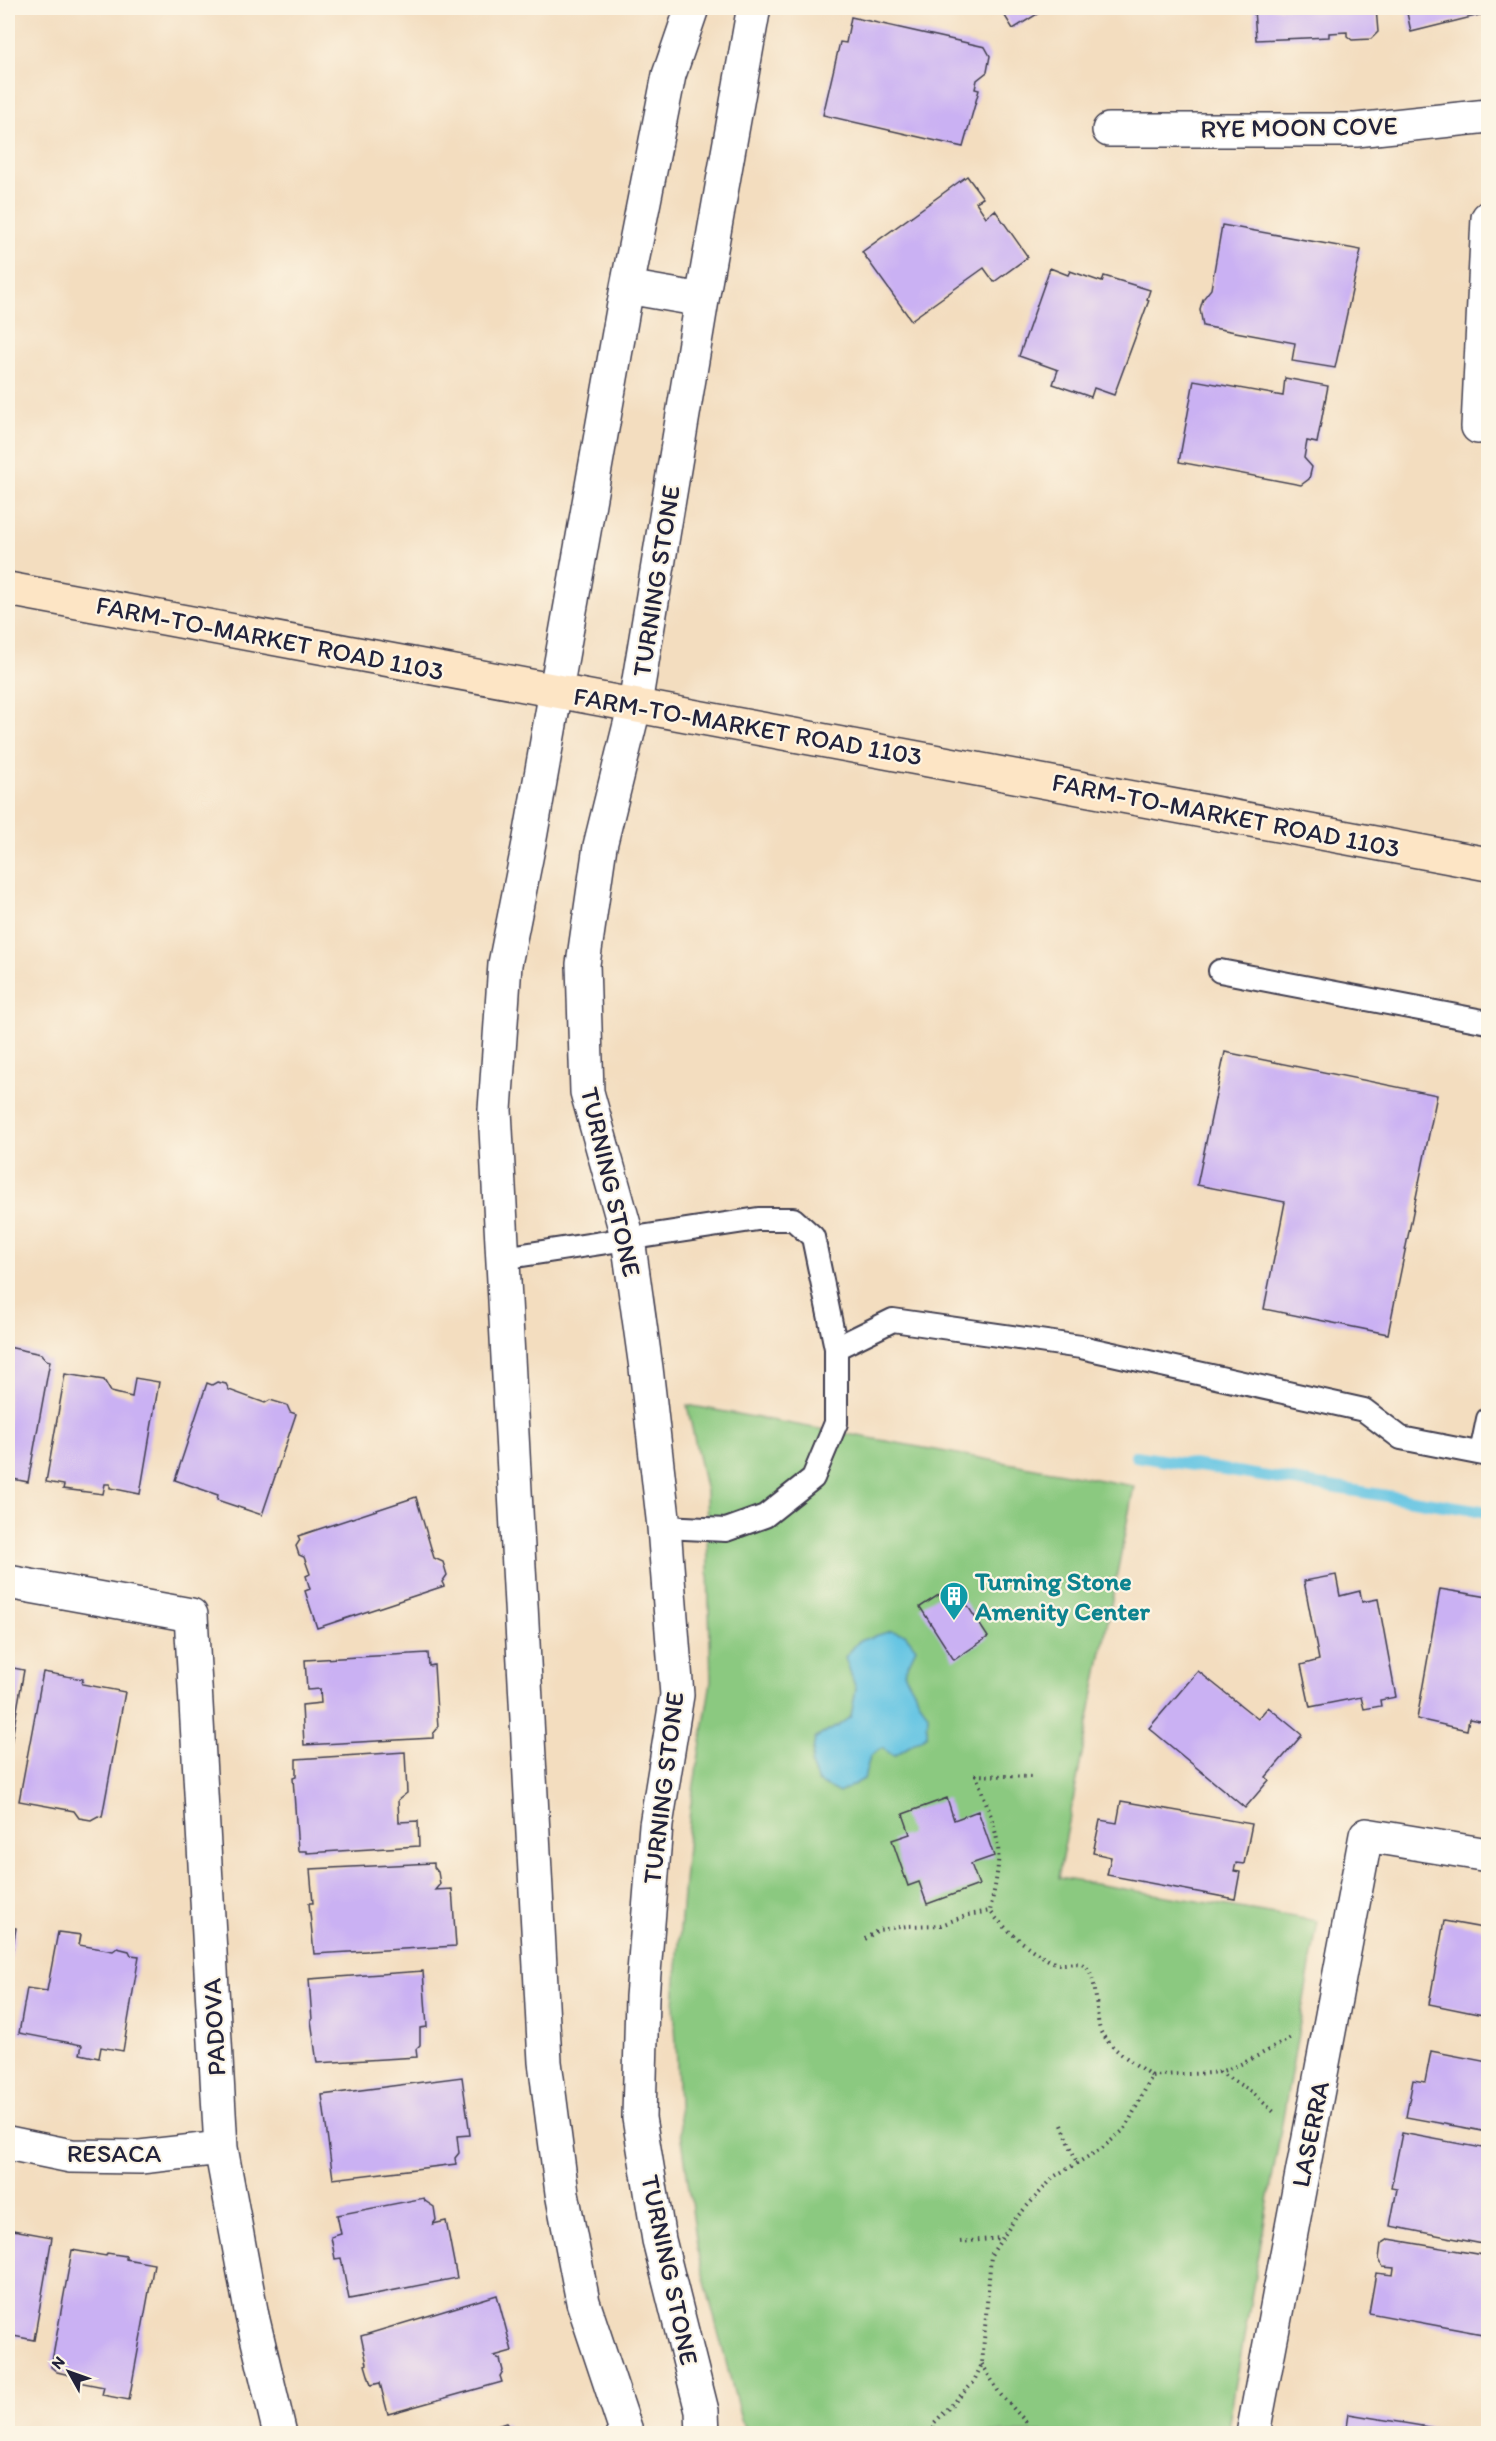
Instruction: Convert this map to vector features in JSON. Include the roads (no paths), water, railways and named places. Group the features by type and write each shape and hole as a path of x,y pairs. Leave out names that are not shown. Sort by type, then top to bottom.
{"main road":[{"name":"FARM-TO-MARKET ROAD 1103","path":"8,589 1488,864"}],"street":[{"path":"627,2433 583,2302 562,2193 545,2062 495,1110 505,964 530,838 627,287 669,75 693,8"},
{"name":"TURNING STONE","path":"703,2433 702,2411 659,2240 639,2118 642,1997 656,1825 677,1695 664,1527 646,1368 628,1239 587,1092 583,964 600,846 635,704 752,8"},
{"name":"RYE MOON COVE","path":"1109,130 1356,130 1488,116"},
{"path":"1478,427 1488,218"},
{"path":"627,287 702,300"},
{"name":"PADOVA","path":"8,1582 191,1615 221,2148 252,2316 280,2433"},
{"name":"LASERRA","path":"1253,2433 1366,1835 1488,1855"},
{"name":"RESACA","path":"8,2143 71,2156 140,2157 221,2148"}],"lane":[{"path":"1220,971 1488,1022"},
{"path":"503,1258 758,1219 793,1219 813,1237 836,1348 836,1423 813,1478 765,1516 726,1530 664,1527"},
{"path":"836,1348 893,1320 1081,1347 1364,1410 1401,1438 1485,1454 1488,1419"}],"water":[{"path":"891,1631 905,1634 916,1648 904,1673 928,1715 927,1735 894,1756 882,1748 870,1756 864,1779 839,1793 818,1782 811,1765 815,1738 851,1716 856,1689 845,1657 859,1641"}],"waterway":[{"path":"1136,1456 1488,1512"}],"place":[{"name":"Turning Stone Amenity Center","path":"954,1622"}]}
